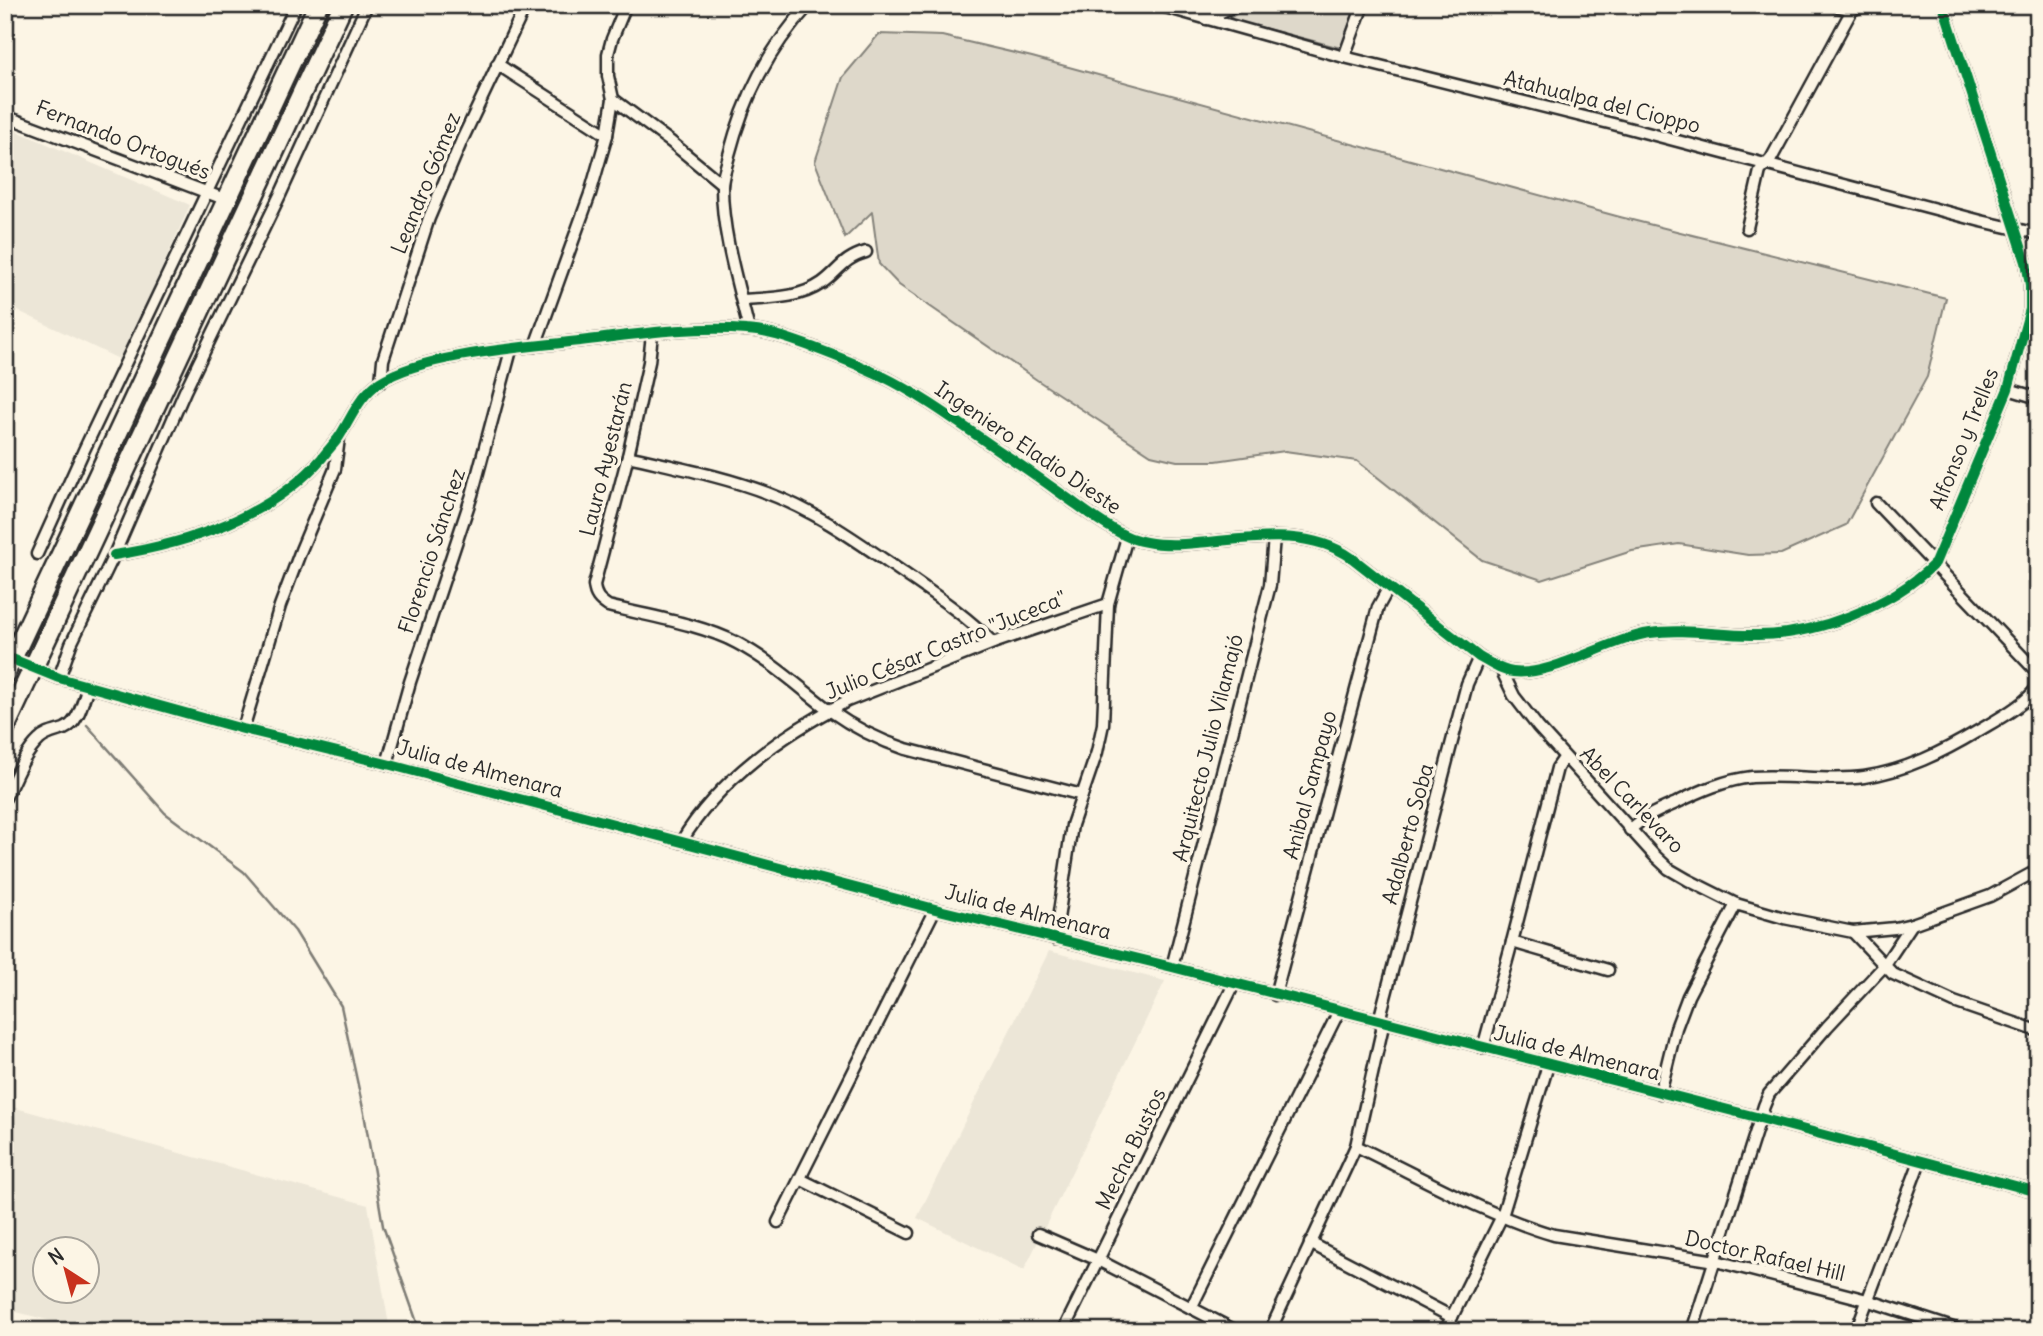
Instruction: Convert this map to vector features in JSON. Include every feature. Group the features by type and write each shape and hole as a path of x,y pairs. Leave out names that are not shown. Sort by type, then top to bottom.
{"highway":[{"path":"9,666 318,5"},
{"path":"5,728 343,5"}],"street":[{"path":"37,554 296,5"},
{"path":"59,678 71,644 114,555 185,391 281,193 367,5"},
{"name":"Leandro Gómez","path":"381,382 383,360 429,218 496,64 526,5"},
{"path":"535,346 590,194 607,135 613,99 608,76 608,54 626,5"},
{"path":"749,330 724,221 722,184 736,128 755,80 771,52 809,5"},
{"name":"Atahualpa del Cioppo","path":"1158,5 1344,57 2038,234"},
{"path":"1206,19 1212,5"},
{"path":"1206,19 1236,5"},
{"path":"1344,57 1363,5"},
{"path":"1831,5 1852,10 1864,5"},
{"name":"Alfonso y Trelles","path":"1935,563 2008,389 2030,309 2030,285 2016,230 1943,5"},
{"path":"1747,228 1760,170 1771,159 1852,10"},
{"path":"496,64 607,135"},
{"path":"613,99 722,184"},
{"name":"Fernando Ortogués","path":"5,116 227,200"},
{"path":"742,300 801,294 822,283 848,258 866,252"},
{"path":"2030,309 2038,296"},
{"name":"Ingeniero Eladio Dieste","path":"114,555 173,542 265,506 309,472 340,436 360,401 381,382 407,370 535,346 726,328 771,333 883,376 1126,537 1177,544 1274,537 1308,539 1334,547 1352,558 1479,657 1513,672 1542,669 1621,640 1654,632 1775,635 1820,626 1868,608 1915,580 1935,563"},
{"name":"Lauro Ayestarán","path":"652,334 649,362 628,456 594,585 595,592 608,606 719,635 737,643 773,666 830,710"},
{"name":"Florencio Sánchez","path":"387,764 410,682 472,495 510,350"},
{"path":"2008,389 2038,398"},
{"path":"243,729 280,606 335,469 340,436"},
{"path":"628,456 766,492 827,521 978,627 993,643"},
{"path":"1877,503 2038,673"},
{"path":"1055,939 1072,825 1097,752 1103,724 1108,604 1126,537"},
{"name":"Arquitecto Julio Vilamajó","path":"1172,967 1270,585 1274,537"},
{"name":"Anibal Sampayo","path":"1275,995 1378,607 1389,587"},
{"name":"Julio César Castro \"Juceca\"","path":"681,842 701,812 730,782 779,742 846,701 993,643 1108,604"},
{"name":"Adalberto Soba","path":"1270,1331 1356,1146 1379,1044 1381,1013 1467,684 1479,657"},
{"name":"Julia de Almenara","path":"9,666 33,668 59,678 243,729 387,764 935,909 1760,1118 2038,1192"},
{"name":"Abel Carlevaro","path":"1501,669 1514,696 1564,758 1630,830 1670,869 1736,904 1784,918 1853,932 1895,928 1990,896 2038,870"},
{"path":"5,798 37,742 44,736 68,727 75,720 88,686"},
{"path":"1630,830 1647,816 1697,792 1726,782 1769,777 1864,777 1919,762 1989,724 2032,694 2038,686"},
{"path":"830,710 870,736 906,749 1082,795"},
{"path":"1483,1048 1557,768 1564,758"},
{"path":"1660,1093 1676,1028 1688,996 1736,904"},
{"path":"778,1222 935,909"},
{"path":"1692,1331 1769,1094 1884,966 1912,924"},
{"path":"1853,932 1893,974 1954,1002 2038,1031"},
{"path":"1512,942 1608,970"},
{"name":"Mecha Bustos","path":"1063,1331 1234,984"},
{"path":"1191,1308 1339,1011"},
{"path":"1445,1331 1502,1216 1548,1065"},
{"name":"Doctor Rafael Hill","path":"1356,1146 1502,1216 1554,1235 1716,1261 1867,1300 1962,1331"},
{"path":"1856,1331 1920,1161"},
{"path":"800,1179 909,1234"},
{"path":"1038,1234 1098,1260 1236,1331"},
{"path":"1310,1243 1452,1317"}],"shaded area":[{"path":"324,5 337,5 30,655 28,651 91,516 119,444"},
{"path":"1252,5 1356,5 1341,48 1228,19"},
{"path":"879,34 942,36 1032,57 1620,217 1946,298 1927,377 1846,525 1781,554 1748,555 1679,544 1632,551 1542,580 1482,560 1357,461 1285,451 1216,461 1177,461 1151,455 899,285 879,264 872,212 845,238 815,162 843,77"},
{"path":"5,126 190,205 121,360 8,306 5,310"},
{"path":"1049,951 1165,981 1024,1270 917,1218"},
{"path":"5,1105 368,1205 390,1331 90,1331 5,1309"}],"waterway":[{"path":"87,725 165,813 244,872 295,931 341,1006 364,1113 383,1226 420,1331"}],"cycle path":[{"path":"114,555 199,535 227,524 279,496 322,458 367,394 380,382 397,373 442,360 493,351 653,332 723,329 779,336 856,364 898,384 1100,521 1131,538 1169,544 1292,538 1333,548 1352,558 1479,657 1509,671 1545,669 1617,642 1650,633 1675,631 1775,634 1825,625 1874,606 1917,579 1935,563 2008,389 2030,309 2026,262 1943,5"},
{"path":"12,659 59,678 243,729 387,764 935,909 1760,1118 2038,1192"}]}
